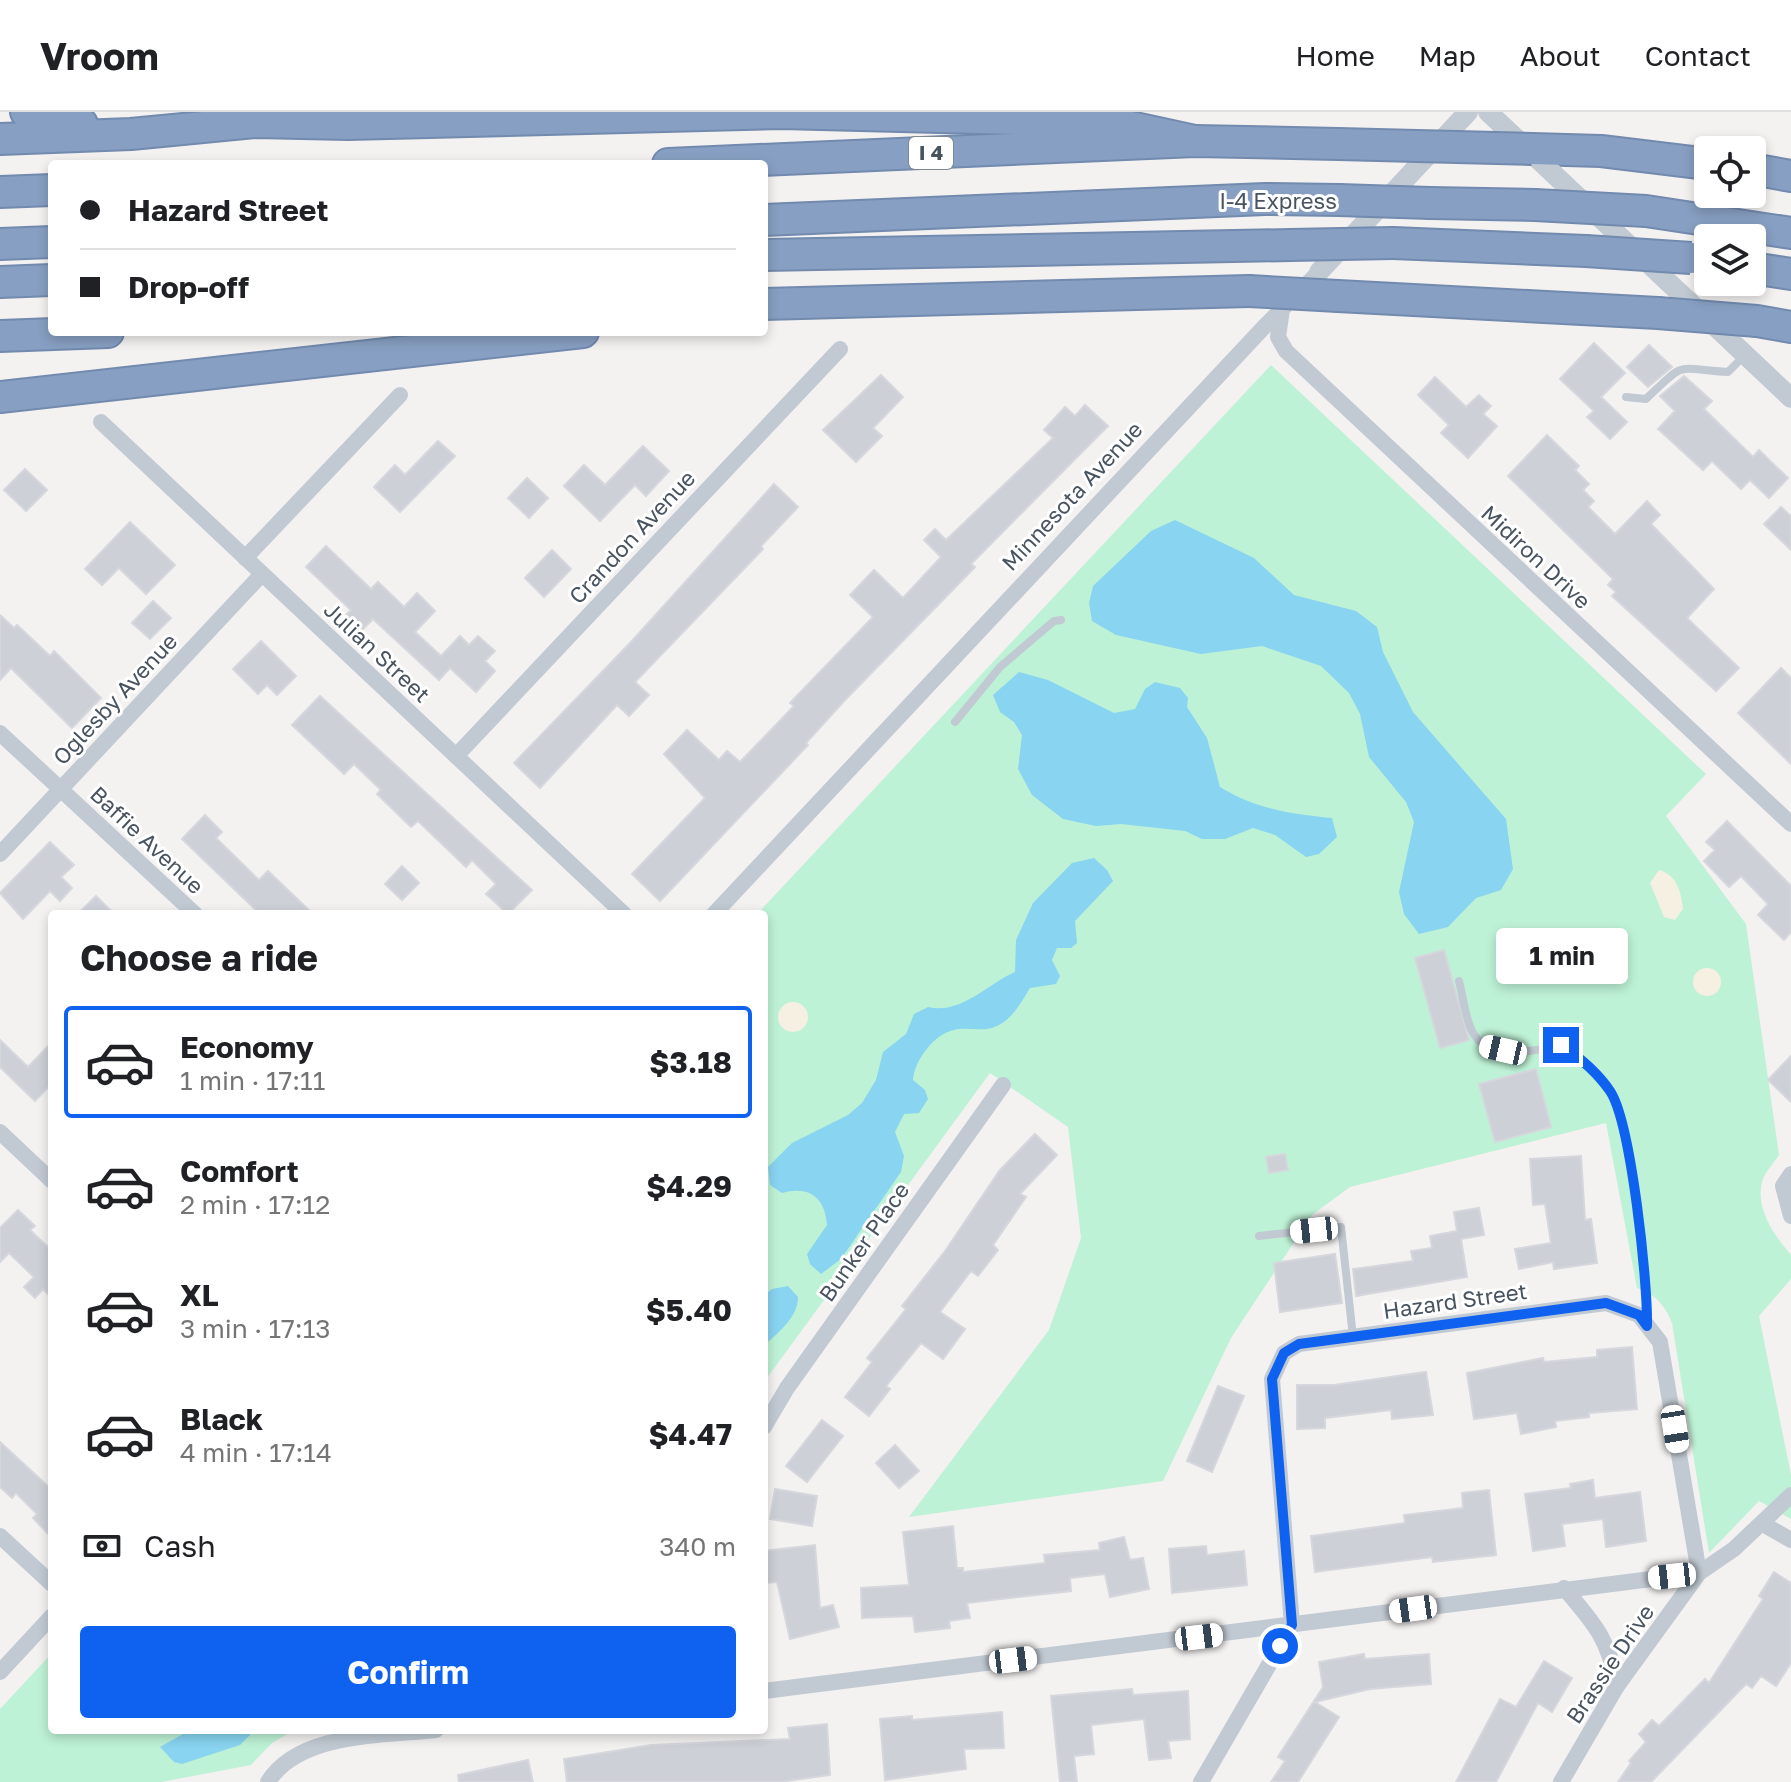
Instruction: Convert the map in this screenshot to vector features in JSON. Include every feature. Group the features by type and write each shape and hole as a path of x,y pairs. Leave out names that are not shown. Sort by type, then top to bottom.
{"highway":[{"path":"26,112 131,134"},
{"path":"0,139 131,134 256,122 348,124 781,113 1059,120 1121,125 1195,141"},
{"name":"I 4","path":"760,160 1195,141 1601,151 1694,162"},
{"path":"1766,172 1791,176"},
{"path":"0,192 48,190"},
{"name":"I-4 Express","path":"768,220 1265,199 1535,205 1646,211 1791,233"},
{"path":"0,244 48,242"},
{"name":"I-4 Express","path":"768,255 1393,243 1694,259"},
{"path":"1766,270 1791,274"},
{"path":"0,282 48,280"},
{"path":"768,304 1249,291 1658,313 1757,321 1791,327"},
{"path":"0,336 48,334"},
{"path":"0,397 547,336"}],"street":[{"name":"Minnesota Avenue","path":"718,910 1468,112"},
{"path":"1488,112 1791,398"},
{"name":"Midiron Drive","path":"1282,309 1278,337 1286,351 1322,388 1791,824"},
{"name":"Crandon Avenue","path":"456,756 840,349"},
{"path":"245,558 400,395"},
{"name":"Julian Street","path":"101,422 620,910"},
{"name":"Oglesby Avenue","path":"0,854 262,574"},
{"name":"Baffie Avenue","path":"0,733 191,910"},
{"name":"Bunker Place","path":"768,1420 787,1388 1003,1085"},
{"path":"0,1132 48,1177"},
{"path":"1791,1174 1783,1186 1791,1216"},
{"name":"Hazard Street","path":"1292,1625 1272,1379 1284,1353 1299,1344 1606,1303 1639,1315 1647,1326"},
{"path":"1647,1326 1660,1342 1699,1573"},
{"path":"768,1690 1699,1573 1763,1524 1791,1495"},
{"path":"1763,1524 1791,1540"},
{"path":"0,1536 48,1580"},
{"name":"Brassie Drive","path":"1561,1782 1617,1686 1699,1573"},
{"path":"1564,1588 1592,1621 1612,1653 1617,1686"},
{"path":"0,1672 48,1620"},
{"path":"1201,1782 1292,1625"},
{"path":"268,1782 301,1753 337,1742 403,1734"}],"lane":[{"path":"1626,397 1646,399 1677,369 1691,365 1728,372 1744,355"},
{"path":"955,722 1000,667 1054,621 1061,620"},
{"path":"1459,981 1472,1032 1486,1046 1521,1054 1561,1045 1579,1057 1610,1092 1620,1115 1642,1248 1647,1326"},
{"path":"1259,1236 1341,1227 1353,1337"}],"green space":[{"path":"1271,365 1706,774 1666,816 1746,924 1779,1155 1763,1179 1761,1202 1773,1231 1791,1255 1791,1279 1759,1316 1791,1475 1791,1519 1759,1501 1709,1553 1672,1323 1659,1301 1637,1288 1606,1123 1350,1187 1312,1215 1231,1338 1163,1481 909,1517 1049,1330 1081,1238 1068,1127 990,1073 768,1377 768,910 761,910"},
{"path":"48,1657 48,1734 287,1734 272,1743 251,1765 161,1782 0,1782 0,1709"}],"sand":[{"path":"1659,870 1674,880 1679,891 1683,909 1675,920 1664,917 1650,883"},
{"path":"1707,968 1717,972 1721,982 1717,992 1707,996 1697,992 1693,982 1697,972"},
{"path":"793,1002 804,1006 808,1017 804,1028 793,1032 782,1028 778,1017 782,1006"}],"water":[{"path":"1175,520 1254,558 1294,595 1356,611 1377,627 1383,652 1413,712 1506,819 1513,869 1501,890 1476,898 1448,927 1419,934 1404,914 1399,892 1414,822 1406,802 1369,757 1360,714 1349,693 1321,666 1262,646 1201,654 1116,635 1092,621 1089,603 1093,586 1151,531"},
{"path":"1019,672 1048,680 1114,713 1135,709 1145,689 1155,682 1180,688 1188,698 1187,707 1207,738 1220,787 1247,801 1274,809 1332,818 1337,837 1319,854 1306,857 1275,835 1253,828 1225,839 1202,839 1185,831 1121,824 1096,826 1063,819 1032,795 1018,769 1022,735 1014,722 1000,712 993,695"},
{"path":"1094,858 1113,881 1075,921 1077,943 1071,948 1057,948 1052,960 1060,976 1056,984 1030,988 1015,1011 999,1025 987,1029 954,1030 939,1037 926,1049 913,1080 925,1090 928,1099 919,1113 904,1114 895,1132 904,1156 901,1172 841,1259 821,1274 810,1264 807,1254 827,1225 823,1207 808,1192 782,1193 770,1185 768,1167 792,1143 848,1115 862,1103 876,1080 883,1052 906,1034 914,1014 928,1007 952,1007 963,1003 1015,972 1016,940 1033,903 1072,863"},
{"path":"788,1286 798,1297 795,1312 768,1342 768,1292"},
{"path":"183,1734 251,1734 240,1745 182,1764 174,1762 160,1747"}],"building":[{"path":"1594,343 1625,373 1601,397 1627,422 1610,439 1587,417 1594,411 1560,379"},
{"path":"1649,345 1672,367 1648,387 1627,367"},
{"path":"881,375 903,397 873,428 882,436 856,462 823,430"},
{"path":"1684,376 1712,401 1704,409 1753,457 1759,450 1788,478 1769,498 1750,480 1741,489 1712,461 1703,470 1658,429 1675,411 1660,396"},
{"path":"1435,377 1466,407 1479,395 1491,406 1483,414 1497,426 1468,458 1441,433 1449,425 1418,395"},
{"path":"1085,405 1108,426 971,564 975,567 845,700 806,743 808,745 660,901 632,874 705,798 664,754 687,730 719,760 727,751 740,762 794,706 790,703 873,617 850,595 874,570 903,598 941,557 924,540 935,529 946,540 1053,438 1044,430 1065,407 1075,416"},
{"path":"1547,435 1579,466 1575,470 1589,484 1583,490 1594,501 1588,507 1615,534 1647,501 1660,515 1651,524 1714,589 1687,618 1739,668 1716,691 1612,596 1616,592 1608,585 1613,579 1508,476"},
{"path":"438,441 455,456 400,512 374,487 395,465 405,475"},
{"path":"643,446 669,471 646,496 635,485 600,521 564,486 584,465 605,485"},
{"path":"25,469 47,490 26,511 4,490"},
{"path":"527,478 548,498 529,518 508,498"},
{"path":"774,484 798,507 761,546 763,549 635,682 649,695 629,716 617,705 540,788 514,763 631,642"},
{"path":"1781,507 1791,516 1791,550 1764,524"},
{"path":"130,522 175,565 146,594 119,568 102,585 85,569"},
{"path":"326,546 371,589 378,582 404,607 417,593 435,611 415,632 441,656 460,636 469,645 478,636 495,651 485,661 495,671 476,692 450,668 439,680 373,619 359,633 343,618 351,610 306,567"},
{"path":"552,550 571,569 544,597 525,578"},
{"path":"153,601 171,618 150,639 132,623"},
{"path":"0,615 14,628 17,625 50,656 54,651 101,698 72,728 11,668 0,680"},
{"path":"261,641 296,676 277,695 267,685 258,694 233,669"},
{"path":"1781,668 1791,678 1791,764 1738,713"},
{"path":"320,696 532,890 512,910 504,910 486,894 496,884 472,860 466,867 418,821 411,827 377,794 381,790 354,764 344,774 292,725"},
{"path":"205,815 222,832 216,838 259,880 268,871 309,910 256,910 182,839"},
{"path":"1727,821 1791,886 1791,932 1784,940 1758,915 1768,904 1741,876 1729,887 1704,861 1715,850 1706,842"},
{"path":"50,842 74,865 61,877 72,888 60,901 50,891 23,919 0,893"},
{"path":"402,866 419,883 402,900 385,884"},
{"path":"96,896 110,910 82,910"},
{"path":"1444,950 1469,1040 1440,1048 1415,958"},
{"path":"0,1040 28,1067 48,1046 48,1087 35,1101 0,1067"},
{"path":"1791,1056 1791,1102 1768,1080"},
{"path":"1536,1069 1551,1127 1495,1142 1479,1084"},
{"path":"1035,1134 1057,1155 1020,1194 1026,1197 993,1245 998,1250 978,1276 971,1271 940,1312 965,1329 943,1359 921,1343 886,1386 890,1389 869,1416 845,1397 872,1362 867,1358 906,1309 902,1306 945,1251 1000,1170"},
{"path":"1285,1154 1288,1170 1269,1173 1266,1157"},
{"path":"1581,1156 1585,1220 1591,1219 1597,1263 1554,1269 1553,1262 1519,1269 1515,1249 1551,1243 1545,1204 1533,1205 1530,1159"},
{"path":"1479,1208 1484,1235 1461,1239 1467,1277 1356,1296 1353,1269 1413,1261 1411,1251 1432,1248 1430,1236 1457,1231 1454,1212"},
{"path":"18,1210 35,1226 30,1230 48,1247 48,1294 43,1289 35,1298 24,1287 34,1277 9,1253 0,1262 0,1228"},
{"path":"1335,1254 1342,1303 1280,1312 1274,1263"},
{"path":"1632,1347 1637,1409 1589,1413 1589,1417 1555,1421 1556,1427 1521,1434 1517,1413 1474,1419 1467,1373 1543,1358 1544,1362 1597,1357 1597,1350"},
{"path":"1426,1372 1433,1415 1392,1419 1391,1410 1325,1418 1325,1428 1297,1429 1297,1385 1334,1385"},
{"path":"1218,1386 1244,1396 1212,1472 1187,1461"},
{"path":"822,1420 843,1436 807,1482 786,1466"},
{"path":"0,1442 48,1486 48,1534 33,1518 37,1514 16,1493 12,1498 0,1487"},
{"path":"895,1445 919,1471 899,1488 876,1463"},
{"path":"1593,1480 1595,1498 1640,1492 1646,1541 1606,1547 1603,1519 1562,1524 1565,1546 1533,1551 1525,1494 1571,1488 1570,1484"},
{"path":"775,1489 817,1496 812,1526 770,1519"},
{"path":"1489,1490 1496,1555 1433,1562 1432,1557 1315,1572 1311,1536 1405,1523 1404,1515 1463,1508 1462,1493"},
{"path":"953,1526 957,1568 963,1568 963,1572 1045,1563 1044,1555 1100,1550 1099,1543 1124,1537 1130,1560 1143,1558 1149,1589 1110,1597 1105,1574 1070,1578 1071,1591 967,1603 970,1618 949,1621 950,1628 915,1632 913,1616 862,1618 861,1588 909,1585 903,1532"},
{"path":"815,1545 820,1608 833,1605 839,1627 790,1639 777,1582 768,1583 768,1551"},
{"path":"1206,1546 1207,1555 1244,1551 1247,1585 1172,1593 1169,1549"},
{"path":"1774,1572 1791,1583 1791,1663 1776,1686 1761,1676 1752,1688 1746,1684 1651,1782 1618,1782 1631,1763 1629,1761 1646,1742 1639,1734 1652,1720 1659,1726 1705,1679 1709,1683 1763,1599 1759,1596"},
{"path":"1364,1654 1365,1659 1429,1654 1431,1684 1370,1689 1315,1702 1339,1717 1298,1782 1271,1782 1285,1761 1278,1757 1323,1687 1319,1662"},
{"path":"1544,1661 1572,1678 1552,1712 1538,1703 1496,1782 1456,1782 1500,1699 1516,1707"},
{"path":"1132,1689 1133,1695 1188,1691 1190,1739 1168,1741 1171,1758 1149,1760 1144,1719 1091,1725 1094,1754 1074,1756 1077,1782 1060,1782 1051,1696"},
{"path":"1002,1712 1004,1748 964,1749 966,1769 885,1780 880,1719 912,1716 912,1720"},
{"path":"827,1724 830,1775 779,1782 567,1782 564,1759 651,1745 790,1739 788,1728"},
{"path":"528,1760 533,1782 459,1782 458,1775"}],"route":[{"path":"1280,1646 1292,1625 1272,1379 1284,1353 1299,1344 1606,1303 1639,1315 1647,1326 1648,1303 1642,1248 1620,1115 1610,1092 1579,1057 1561,1045"}]}
